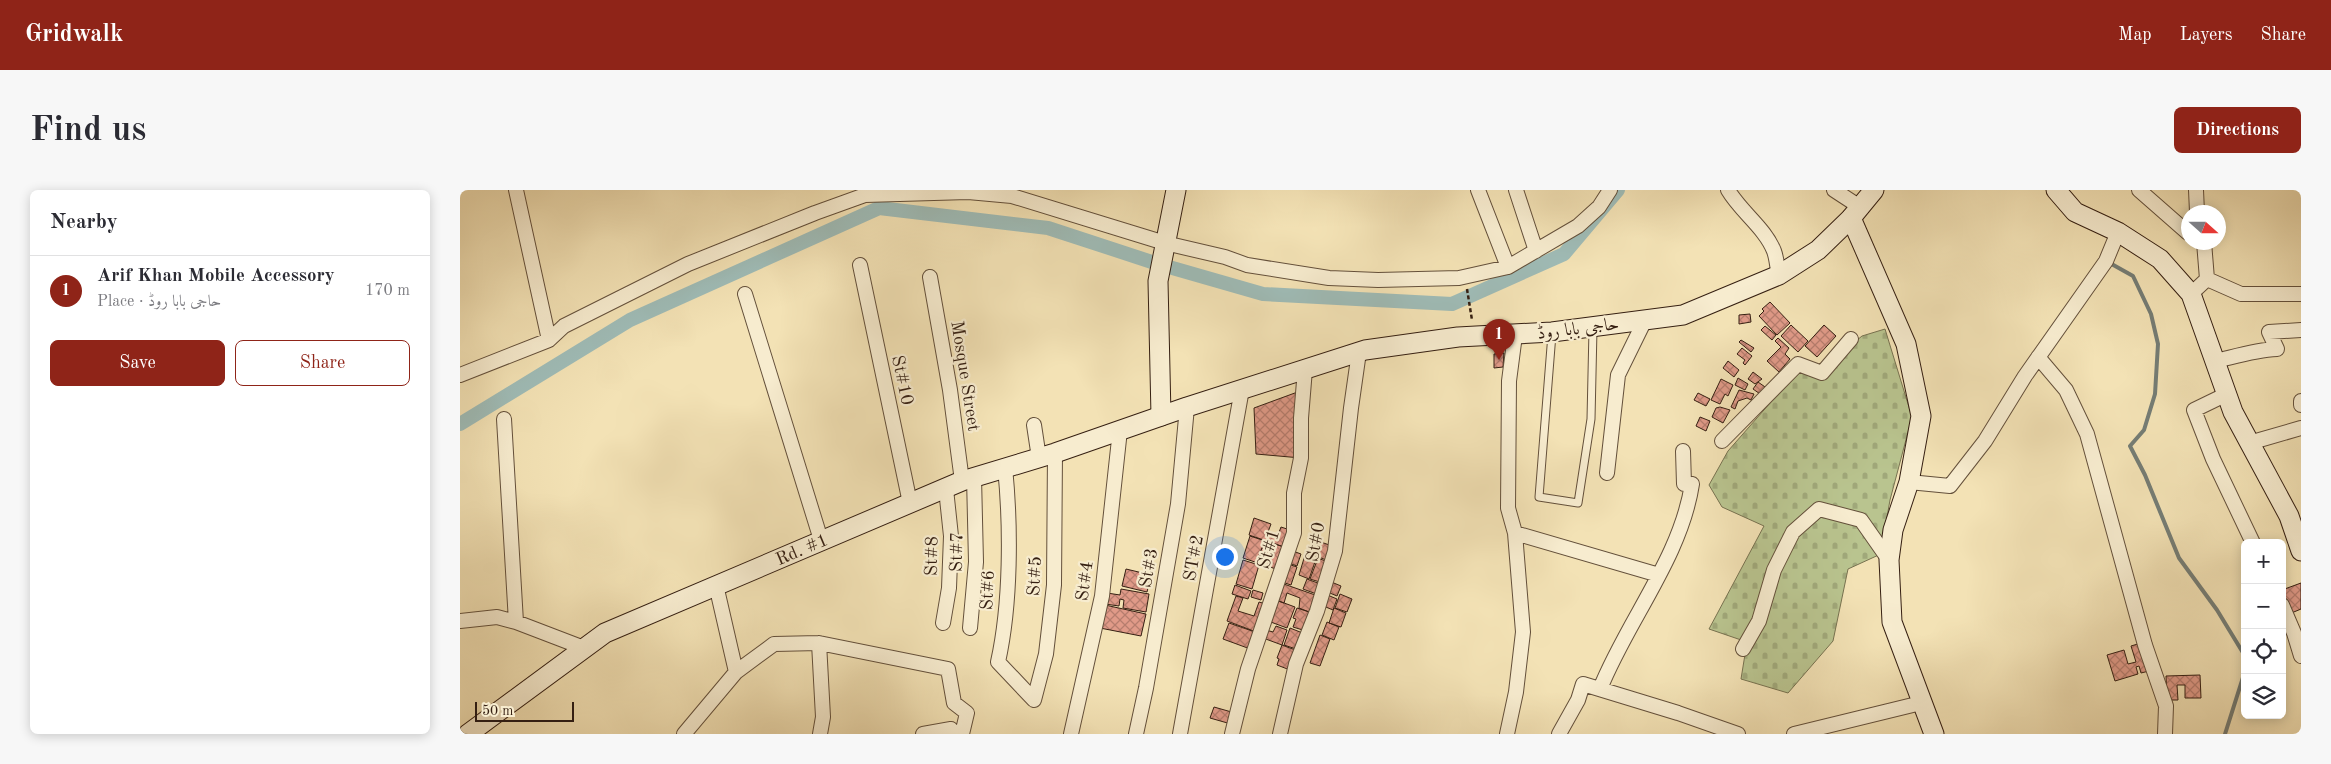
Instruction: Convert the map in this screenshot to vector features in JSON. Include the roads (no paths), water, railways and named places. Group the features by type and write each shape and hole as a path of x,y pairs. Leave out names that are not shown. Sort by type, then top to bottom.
{"main road":[{"path":"1161,416 1158,284 1176,190"},
{"name":"حاجی بابا روڈ","path":"1161,416 1360,352 1458,337 1552,332 1683,315 1779,275 1818,250 1856,212 1874,190"},
{"path":"2056,190 2075,212 2118,232 2160,259 2191,294 2216,361 2232,412 2289,516 2301,551"},
{"path":"1856,212 1906,344 1921,416 1909,482 1893,530 1889,560 1892,622 1934,734"},
{"name":"Rd. #1","path":"468,734 604,633 961,482 1161,416"}],"street":[{"path":"516,190 549,340"},
{"path":"1478,190 1508,267"},
{"path":"1516,190 1536,251"},
{"path":"460,375 549,340 564,326 688,264 815,212 865,195 968,192 1012,196 1165,245 1225,257 1247,265 1329,278 1378,280 1459,278 1508,267 1578,226 1599,207 1610,190"},
{"path":"1728,190 1774,251 1779,275"},
{"path":"1834,190 1856,212"},
{"path":"2139,190 2181,227"},
{"path":"2196,190 2197,205"},
{"path":"1909,482 1950,486 1985,441 2038,357 2106,262 2118,232"},
{"path":"2191,294 2206,279 2204,250"},
{"name":"St#10","path":"860,265 910,503"},
{"name":"Mosque Street","path":"930,277 950,390 961,482"},
{"path":"2206,279 2241,294 2301,294"},
{"path":"745,294 821,540"},
{"path":"1607,473 1618,375 1645,320"},
{"path":"2216,361 2243,355 2251,351 2278,349 2269,332 2301,330"},
{"path":"1507,734 1516,692 1523,632 1515,533 1508,508 1509,381 1515,335"},
{"path":"1722,440 1798,364 1822,374 1851,339"},
{"name":"St#0","path":"1280,734 1296,664 1317,611 1335,551 1351,408 1360,352"},
{"path":"2038,357 2066,390 2087,434 2145,645 2166,706 2165,734"},
{"name":"St#1","path":"1232,734 1248,669 1294,533 1294,493 1301,458 1301,418 1305,369"},
{"name":"ST#2","path":"1180,734 1242,389"},
{"path":"2227,394 2194,410 2213,459 2251,539"},
{"name":"St#3","path":"1136,734 1153,650 1178,504 1187,407"},
{"path":"504,419 516,622"},
{"name":"St#5","path":"1034,426 1047,455 1054,585 1046,654 1034,700"},
{"path":"2249,443 2301,428"},
{"name":"St#4","path":"1072,734 1102,596 1120,430"},
{"path":"1600,689 1610,663 1658,575 1689,508 1688,484 1683,451"},
{"name":"St#6","path":"1005,467 1008,493 1008,544 1005,608 998,662 1034,700"},
{"name":"St#8","path":"943,623 948,588 951,536 961,482"},
{"name":"St#7","path":"961,482 976,562 970,628"},
{"path":"1743,649 1759,621 1774,570 1793,532 1819,509 1861,520 1889,560"},
{"path":"1515,533 1658,575"},
{"path":"716,585 736,672"},
{"path":"2286,614 2301,656"},
{"path":"460,621 497,617 516,622 584,648"},
{"path":"819,643 823,717 820,734"},
{"path":"684,734 736,672 774,644 819,643 948,669 954,703 967,713 956,732 923,734"},
{"path":"1559,734 1578,700 1583,684 1678,713 1738,734"},
{"path":"1794,734 1921,703"}],"lane":[{"path":"1552,332 1539,498 1578,503 1591,418 1593,326"}],"waterway":[{"path":"460,424 630,320 879,208 1048,228 1155,263 1263,294 1452,304 1564,254 1618,190"},
{"path":"2108,262 2133,276 2151,314 2158,344 2155,394 2144,430 2130,446 2145,475 2179,558 2217,610 2241,649"},
{"path":"2225,734 2244,674"}],"place":[{"name":"Arif Khan Mobile Accessory","path":"1499,360"}]}
